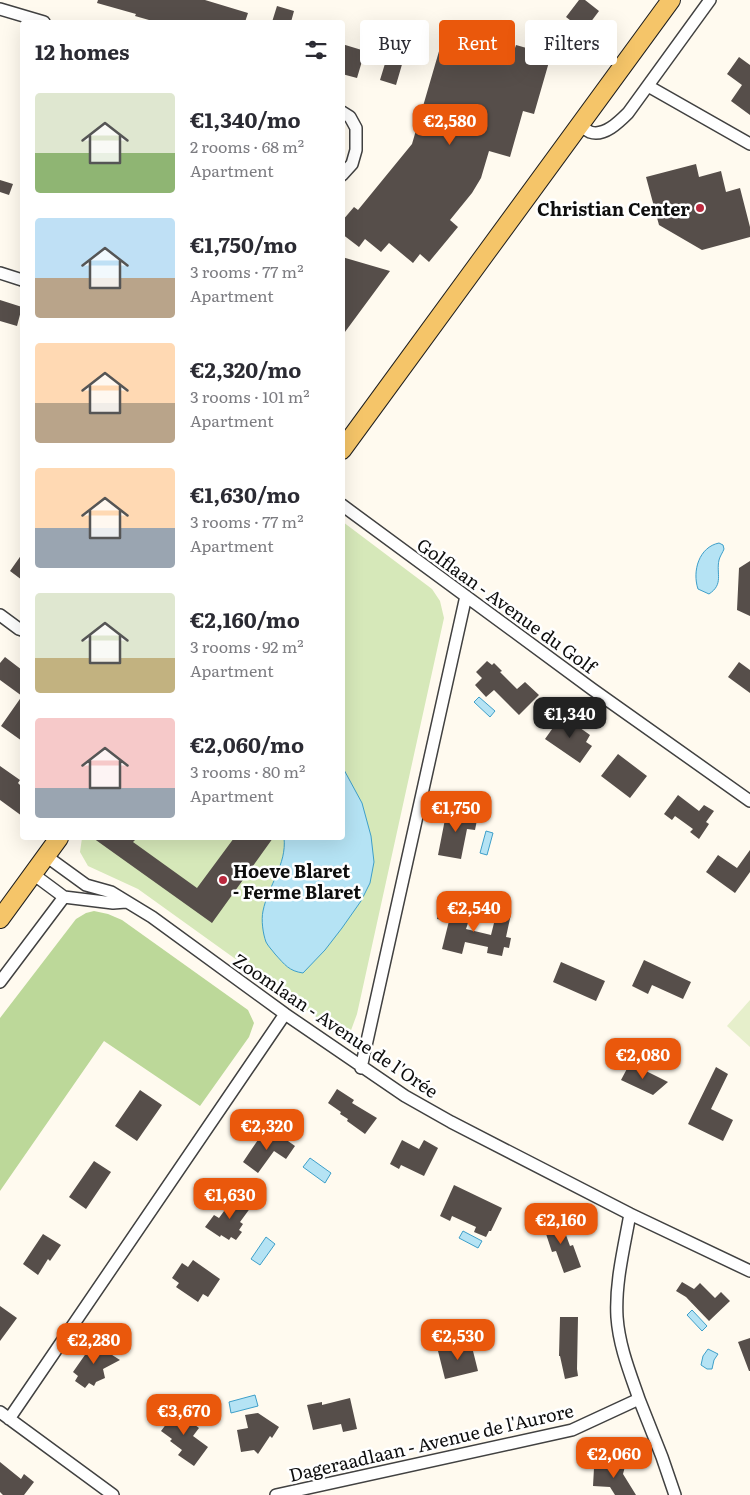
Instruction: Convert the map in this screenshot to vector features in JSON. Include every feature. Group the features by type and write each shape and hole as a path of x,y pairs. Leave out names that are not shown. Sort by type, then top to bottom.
{"main road":[{"path":"345,446 671,0"},
{"path":"1,917 58,840"}],"street":[{"path":"580,126 591,132 600,132 614,126 628,113 710,0"},
{"path":"0,9 37,20"},
{"path":"648,86 750,144"},
{"path":"345,114 350,117 356,128 356,150 352,164 345,172"},
{"path":"0,273 20,279"},
{"name":"Golflaan - Avenue du Golf","path":"345,507 592,689 750,801"},
{"path":"361,1068 466,596"},
{"path":"0,615 20,629"},
{"name":"Zoomlaan - Avenue de l'Orée","path":"46,856 86,885 112,892 152,917 361,1068 405,1096 451,1122 630,1214 750,1271"},
{"name":"Zoomlaan - Avenue de l'Orée","path":"33,874 64,897 113,903 126,902"},
{"path":"0,982 64,897"},
{"path":"113,1495 4,1416 285,1014"},
{"path":"630,1214 617,1289 617,1318 621,1345 675,1495"},
{"name":"Dageraadlaan - Avenue de l'Aurore","path":"276,1495 572,1430 639,1399"}],"green space":[{"path":"345,524 432,589 440,601 444,618 357,1014 350,1033 344,1035 337,1032 138,889 88,866 80,852 82,840 345,840"},
{"path":"94,911 122,920 248,1010 254,1023 249,1037 200,1106 104,1041 0,1191 0,1018 76,919"},
{"path":"750,1000 750,1047 727,1026"}],"water":[{"path":"719,543 723,545 724,549 718,565 718,583 709,594 698,589 696,582 697,568 706,549"},
{"path":"479,697 495,711 490,717 474,702"},
{"path":"345,772 362,803 371,836 374,862 370,883 361,901 342,928 325,950 303,973 291,969 285,964 267,944 264,935 262,919 265,902 280,866 284,840 345,840"},
{"path":"486,831 493,833 487,855 480,853"},
{"path":"310,1158 331,1173 325,1183 303,1167"},
{"path":"463,1231 482,1241 478,1248 459,1238"},
{"path":"266,1237 275,1244 260,1265 251,1259"},
{"path":"692,1310 707,1326 702,1331 687,1315"},
{"path":"708,1349 718,1354 712,1369 707,1369 701,1365 703,1356"},
{"path":"255,1395 258,1406 231,1413 229,1402"}],"building":[{"path":"98,0 205,0 248,13 246,20 149,20 135,16 136,14 97,3"},
{"path":"579,0 585,0 599,11 592,20 570,20 566,17"},
{"path":"277,6 294,11 292,20 273,20"},
{"path":"345,45 360,49 361,65 357,78 345,75"},
{"path":"516,45 525,48 525,65 548,65 534,114 523,111 510,157 489,151 481,178 472,193 450,220 458,227 429,262 420,254 413,263 389,243 381,252 365,239 359,247 345,236 345,218 354,207 358,210 412,144 439,51 439,65 515,65"},
{"path":"739,57 750,65 750,115 731,101 742,85 727,74"},
{"path":"385,65 402,65 396,85 380,80"},
{"name":"Christian Center","path":"696,164 699,177 721,171 726,192 740,188 750,227 750,237 702,250 659,225 646,177"},
{"path":"0,180 13,184 9,195 0,192"},
{"path":"345,258 390,271 345,332"},
{"path":"0,300 20,306 17,326 0,321"},
{"path":"20,557 20,578 10,571"},
{"path":"750,561 750,616 737,610 739,568"},
{"path":"5,657 20,668 20,695 0,680 0,663"},
{"path":"487,661 492,665 494,663 517,689 525,682 539,695 519,715 494,690 486,697 475,685 482,678 476,672"},
{"path":"739,662 750,670 750,693 728,677"},
{"path":"20,699 20,740 1,726"},
{"path":"562,715 590,735 586,742 592,746 580,763 545,739"},
{"path":"618,754 647,776 630,798 601,776"},
{"path":"0,766 20,780 18,783 20,785 20,815 0,800"},
{"path":"678,795 699,811 704,805 714,811 706,822 709,824 699,839 690,832 693,829 675,816 672,820 664,814"},
{"path":"447,809 478,815 475,830 467,829 461,859 438,855"},
{"name":"Hoeve Blaret - Ferme Blaret","path":"96,840 135,840 133,842 197,888 233,840 272,840 212,923"},
{"path":"750,850 750,872 735,893 706,872 718,855 737,868"},
{"path":"440,905 463,911 461,921 468,923 466,929 491,935 497,911 511,914 506,937 511,938 509,948 504,947 502,956 487,953 488,947 465,942 462,954 442,949 449,921 437,919"},
{"path":"644,960 691,982 683,999 652,985 648,994 632,986"},
{"path":"561,962 605,981 596,1001 553,982"},
{"path":"630,1063 668,1082 653,1095 621,1080"},
{"path":"716,1067 728,1074 711,1109 733,1120 723,1141 688,1124"},
{"path":"337,1089 354,1100 352,1103 377,1118 365,1134 347,1121 348,1119 340,1114 341,1112 328,1103"},
{"path":"140,1090 162,1105 137,1141 115,1126"},
{"path":"264,1131 277,1141 281,1136 295,1146 286,1159 274,1151 258,1173 243,1162"},
{"path":"402,1140 419,1149 424,1140 438,1148 424,1176 401,1165 399,1169 390,1164"},
{"path":"94,1161 111,1172 86,1209 69,1197"},
{"path":"454,1185 502,1208 486,1237 474,1232 476,1227 452,1216 450,1221 440,1216"},
{"path":"235,1196 251,1207 240,1222 243,1224 239,1230 242,1232 236,1240 231,1237 229,1240 221,1235 220,1237 205,1227 214,1215 219,1218"},
{"path":"559,1216 570,1246 573,1245 581,1267 564,1273 556,1251 552,1252 542,1222"},
{"path":"43,1234 61,1245 50,1261 48,1259 38,1275 23,1264"},
{"path":"193,1260 220,1279 208,1297 203,1294 198,1302 176,1287 179,1283 172,1278 182,1263 188,1267"},
{"path":"682,1282 694,1289 700,1283 715,1298 721,1292 730,1301 709,1321 686,1297 676,1291"},
{"path":"0,1306 17,1318 0,1341"},
{"path":"560,1317 578,1317 578,1376 565,1379 559,1356"},
{"path":"750,1338 750,1371 749,1371 738,1342"},
{"path":"94,1342 99,1345 101,1343 111,1350 109,1353 120,1360 103,1369 105,1378 96,1382 94,1386 89,1383 85,1388 75,1381 78,1376 73,1372"},
{"path":"471,1343 478,1371 445,1379 438,1351"},
{"path":"350,1398 357,1429 343,1432 341,1424 313,1430 307,1405 322,1402 322,1405"},
{"path":"173,1405 189,1417 187,1419 199,1428 193,1436 208,1447 194,1466 178,1455 182,1450 161,1431 170,1419 166,1415"},
{"path":"258,1413 279,1427 272,1438 270,1436 258,1454 254,1450 241,1452 237,1430 248,1428 245,1415"},
{"path":"629,1451 623,1474 636,1495 615,1495 610,1487 593,1486 594,1468 613,1469"},
{"path":"0,1462 21,1479 24,1474 34,1482 24,1495 3,1495 0,1492"}],"place":[{"name":"Christian Center","path":"700,208"},
{"name":"Hoeve Blaret - Ferme Blaret","path":"223,880"}]}
